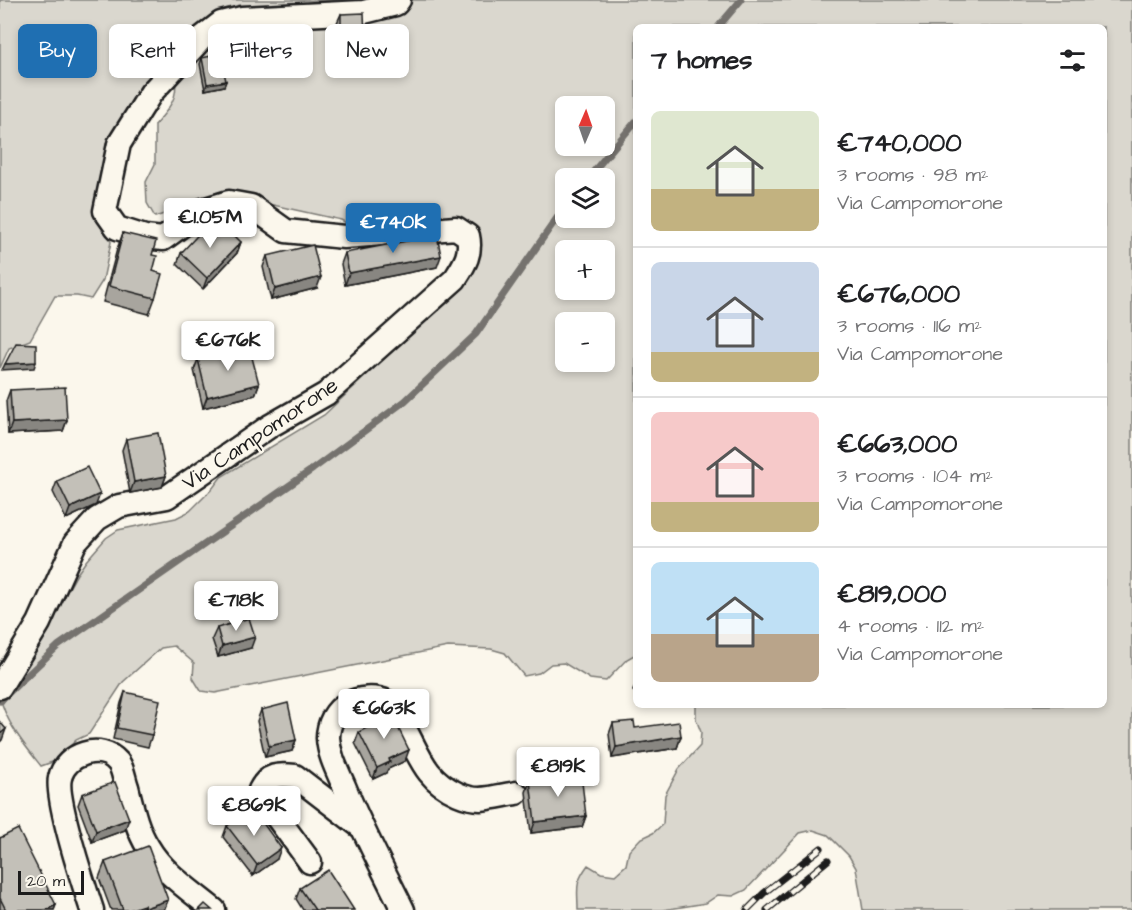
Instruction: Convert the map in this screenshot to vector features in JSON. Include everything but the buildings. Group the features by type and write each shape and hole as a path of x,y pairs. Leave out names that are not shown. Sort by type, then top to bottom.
{"street":[{"name":"Via Campomorone","path":"0,687 39,623 75,543 98,519 119,506 167,497 270,426 326,394 454,279 465,263 471,246 468,236 456,228 344,237 286,231 251,206 229,202 203,210 163,239 145,237 117,228 105,211 119,144 151,93 203,37 221,23 242,18 364,12 396,4 399,0"},
{"path":"403,910 363,829 330,753 328,736 330,722 342,707 354,700 375,699 388,703 396,713 429,774 437,783 466,798 478,799 516,793"},
{"path":"92,910 59,795 60,775 76,756 88,752 112,756 120,764 135,815 148,847 173,877 214,910"},
{"path":"310,862 262,797 261,790 264,783 271,777 282,774 295,776 363,829"}],"shaded area":[{"path":"0,0 1132,0 1132,910 863,910 856,868 849,856 828,835 813,830 800,833 746,890 733,896 718,895 706,903 663,910 578,910 577,891 588,865 601,873 615,875 626,865 629,851 640,839 653,833 663,824 665,795 679,769 700,746 701,732 696,719 696,708 1107,708 1107,24 633,24 633,656 606,681 590,679 564,663 551,664 539,673 524,676 505,653 491,649 448,647 215,693 201,691 193,678 194,663 174,646 161,648 123,682 89,734 76,740 55,761 41,766 19,737 2,704 86,561 106,538 118,530 176,518 190,511 221,477 324,415 464,284 475,241 353,226 341,220 223,194 155,217 147,203 146,182 155,164 155,125 172,103 176,90 176,78 196,78 196,24 109,24 109,78 164,78 132,129 104,218 111,242 103,280 91,299 77,296 55,296 30,340 9,348 0,368"}],"waterway":[{"path":"721,24 741,0"},
{"path":"596,168 633,125"},
{"path":"0,701 58,646 313,469 405,401 476,334 555,221"}],"railway":[{"path":"747,910 764,893 821,848"},
{"path":"767,910 828,860"}]}
